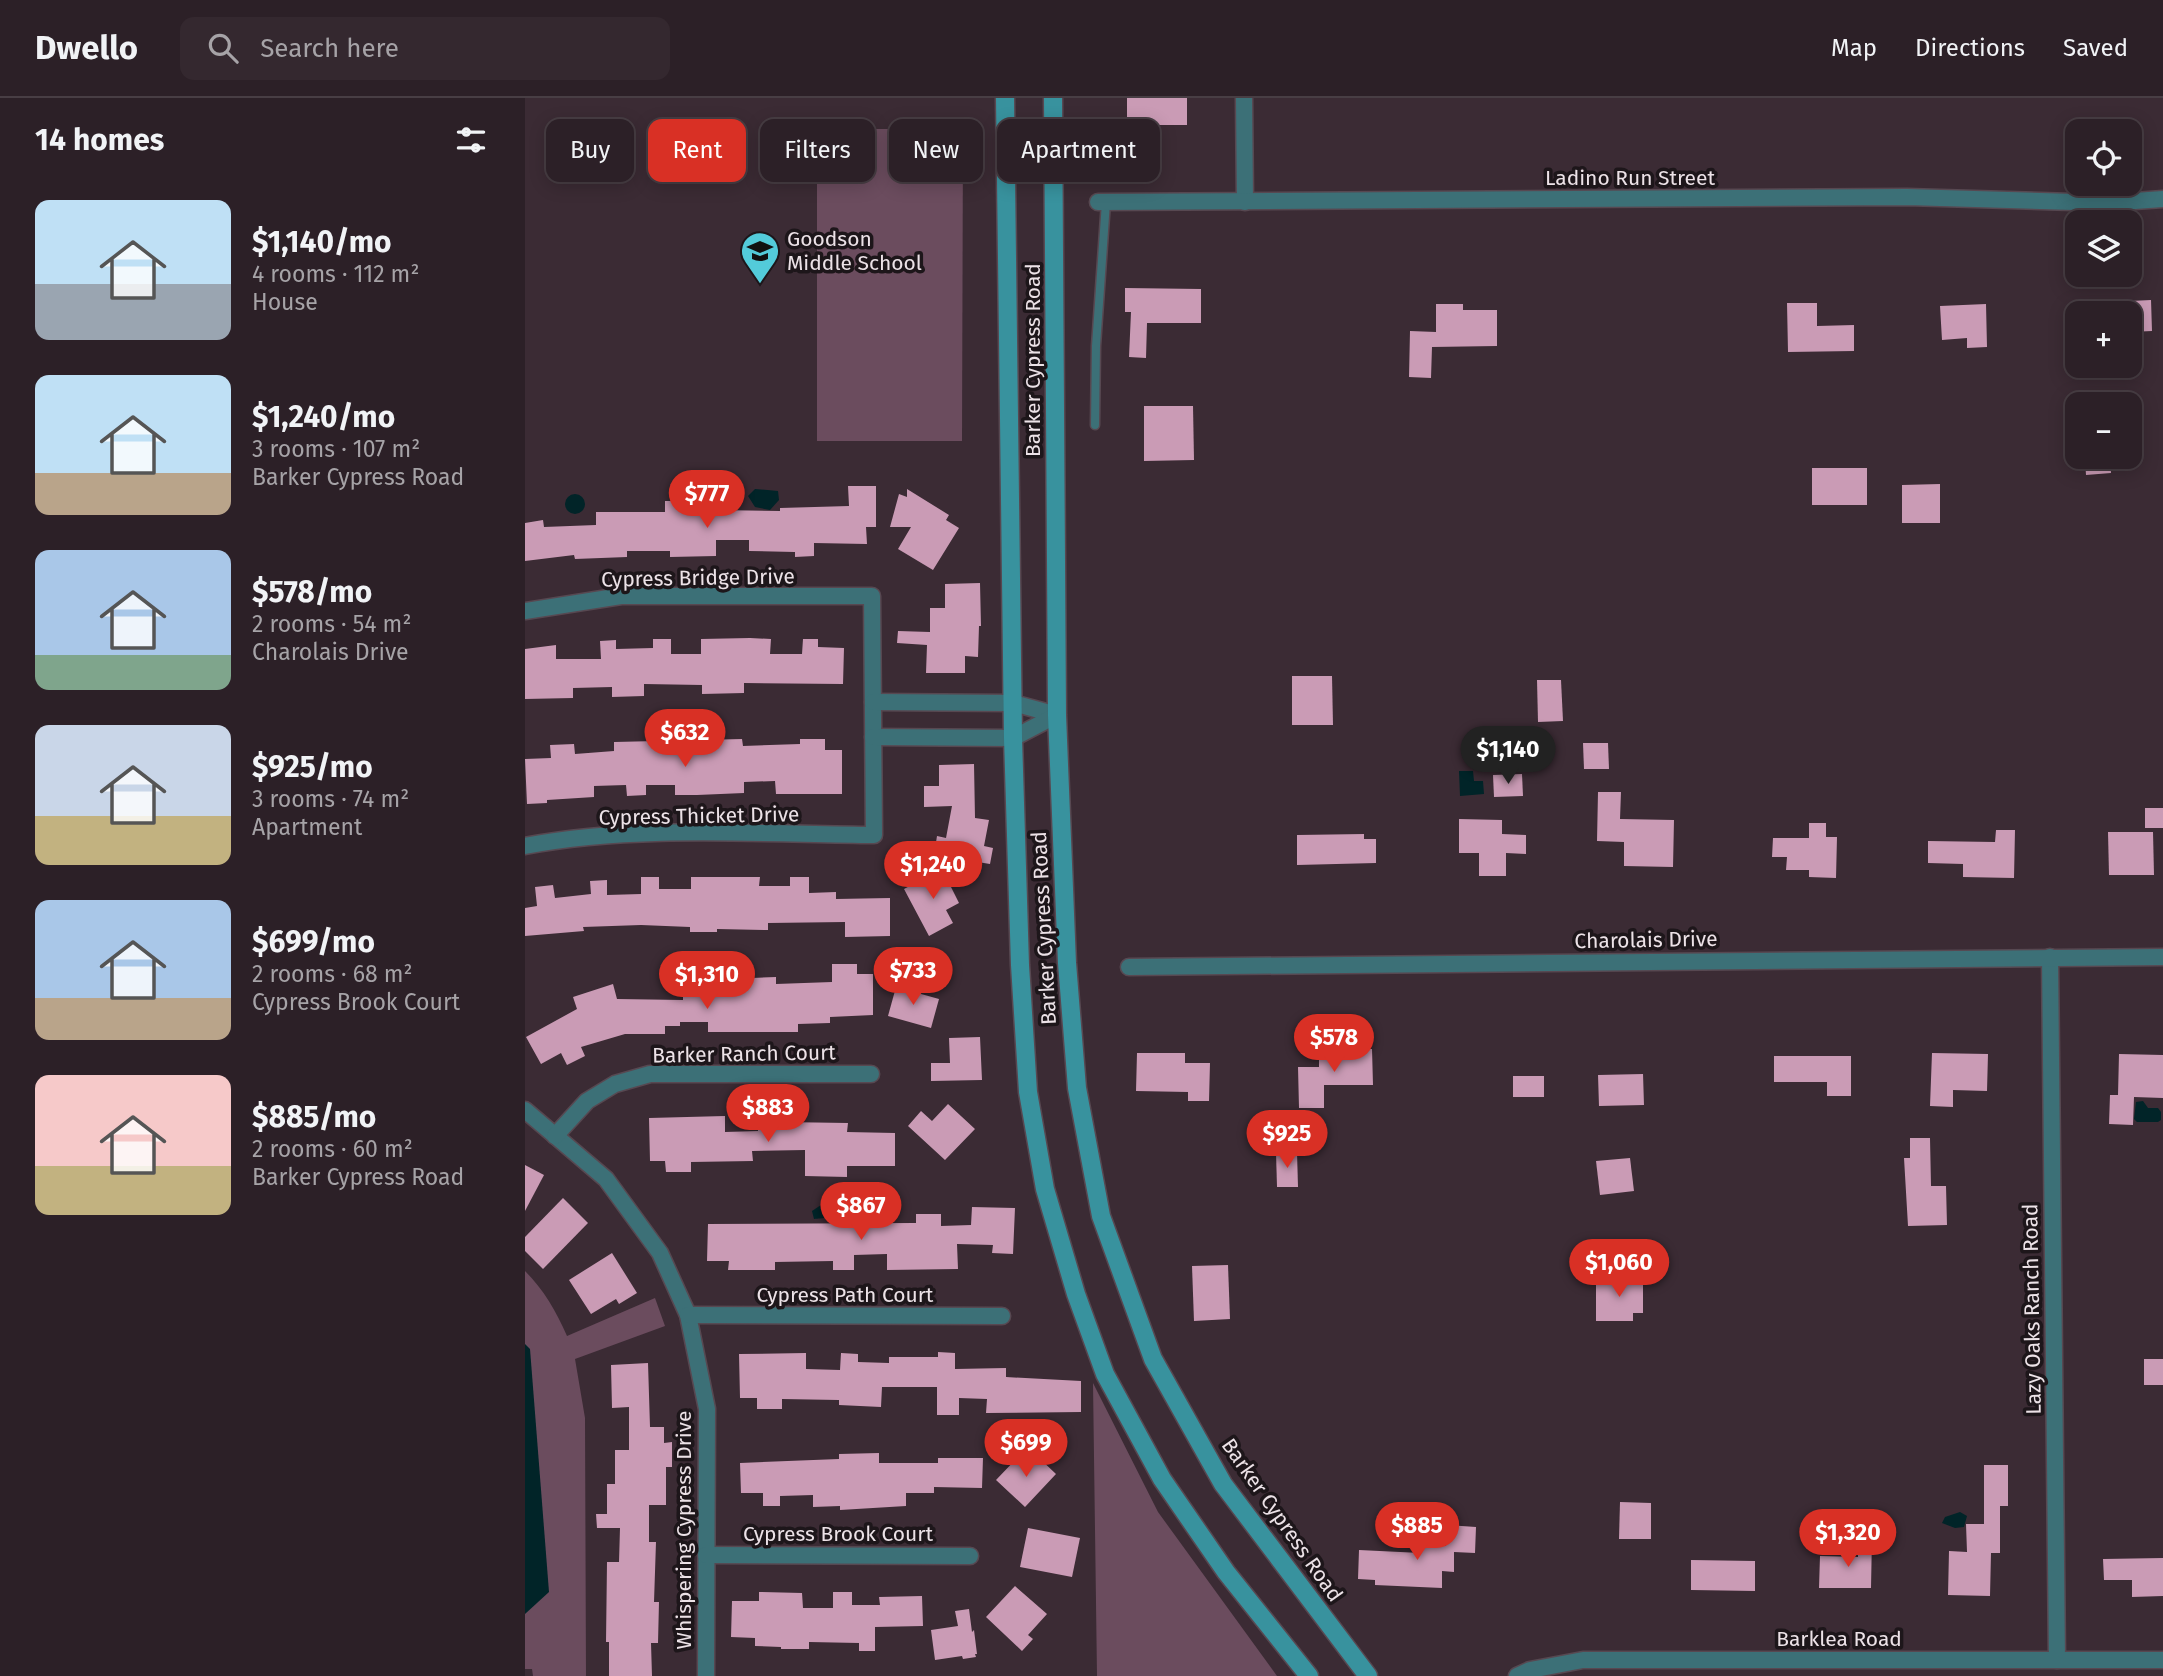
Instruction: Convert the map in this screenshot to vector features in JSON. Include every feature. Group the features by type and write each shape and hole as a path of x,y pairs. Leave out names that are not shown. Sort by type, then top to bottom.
{"main road":[{"name":"Barker Cypress Road","path":"1005,98 1013,738 1020,965 1028,1092 1045,1189 1076,1294 1105,1374 1161,1479 1226,1572 1309,1676"},
{"name":"Barker Cypress Road","path":"1053,98 1057,715 1067,963 1077,1088 1101,1216 1153,1359 1223,1484 1368,1676"}],"street":[{"path":"1244,98 1245,202"},
{"name":"Ladino Run Street","path":"1102,202 1907,197 2107,203 2163,199"},
{"name":"Cypress Bridge Drive","path":"525,611 621,596 872,596 873,702"},
{"path":"873,702 1013,703 1057,715 1013,738 873,737 873,702"},
{"name":"Cypress Thicket Drive","path":"525,846 653,834 874,835 873,737"},
{"name":"Lazy Oaks Ranch Road","path":"2050,957 2057,1660"},
{"name":"Charolais Drive","path":"1129,967 2163,957"},
{"name":"Barker Ranch Court","path":"555,1136 587,1101 615,1084 650,1074 871,1074"},
{"name":"Whispering Cypress Drive","path":"525,1110 606,1179 660,1253 688,1315 707,1409 706,1676"},
{"name":"Cypress Path Court","path":"688,1315 1002,1316"},
{"name":"Cypress Brook Court","path":"706,1555 970,1556"},
{"name":"Barklea Road","path":"1517,1676 1530,1670 1583,1661 2163,1660"}],"lane":[{"path":"1095,425 1102,202"}],"shaded area":[{"path":"875,129 889,129 889,182 963,182 962,441 817,441 817,182 875,182"},
{"path":"525,1271 549,1301 567,1336 655,1298 665,1326 575,1359 585,1418 586,1676 533,1676 532,1669 525,1669"},
{"path":"1093,1383 1158,1512 1277,1676 1097,1676"}],"water":[{"path":"755,489 778,491 779,500 770,510 755,507 748,496"},
{"path":"575,494 582,497 585,504 582,511 575,514 568,511 565,504 568,497"},
{"path":"1459,771 1473,771 1474,781 1483,781 1484,794 1460,796"},
{"path":"2143,1101 2148,1108 2158,1108 2161,1120 2137,1122 2134,1119 2136,1102"},
{"path":"824,1203 833,1204 837,1210 827,1218 814,1219 812,1211"},
{"path":"525,1344 530,1349 549,1592 525,1614"},
{"path":"1960,1512 1967,1516 1964,1527 1955,1528 1942,1523 1945,1517"}],"building":[{"path":"1127,98 1187,98 1187,125 1160,125 1160,119 1127,119"},
{"path":"1125,288 1201,289 1201,323 1147,323 1146,358 1129,357 1131,312 1125,312"},
{"path":"2151,300 2152,331 2142,331 2142,301 2130,301"},
{"path":"1787,303 1817,303 1817,326 1854,325 1854,351 1788,352"},
{"path":"1436,304 1463,304 1463,310 1497,310 1497,346 1432,347 1431,378 1409,377 1410,331 1436,332"},
{"path":"1986,304 1987,347 1967,348 1967,338 1942,340 1940,306"},
{"path":"1144,406 1193,406 1194,460 1144,461"},
{"path":"1812,468 1867,468 1867,505 1812,505"},
{"path":"2086,469 2111,469 2111,473 2086,475"},
{"path":"1940,484 1940,523 1902,523 1902,485"},
{"path":"848,486 876,486 876,527 866,527 867,544 814,543 814,556 795,557 795,552 749,551 749,540 716,540 716,556 670,557 670,551 627,551 627,557 575,559 574,555 525,561 525,523 543,520 544,527 596,525 596,512 665,512 665,501 698,501 698,497 717,497 717,510 780,511 780,508 849,506"},
{"path":"907,489 949,515 946,520 959,528 933,570 898,549 911,527 890,527 899,494 907,497"},
{"path":"980,583 981,626 978,657 965,656 965,673 926,673 927,645 897,643 898,631 930,632 930,608 945,608 945,584"},
{"path":"750,638 771,639 770,654 802,654 803,639 818,639 818,647 844,648 843,684 744,683 744,693 702,694 702,685 644,684 644,696 612,697 612,687 573,688 573,698 525,699 525,649 556,645 556,659 601,659 600,641 616,640 616,649 653,648 653,639 671,639 671,654 701,654 701,639"},
{"path":"1292,676 1332,676 1333,725 1292,725"},
{"path":"1537,680 1561,680 1563,721 1538,722"},
{"path":"742,739 743,746 800,744 800,739 825,739 825,750 842,750 842,794 776,794 775,781 744,782 744,793 697,795 675,795 675,785 646,785 646,795 627,796 626,785 594,786 594,797 527,804 525,759 551,758 550,745 574,744 575,754 614,751 614,742"},
{"path":"1583,743 1608,743 1609,769 1584,769"},
{"path":"974,764 975,818 989,820 984,846 993,848 990,864 934,855 937,836 946,838 952,806 924,807 924,786 939,786 939,765"},
{"path":"1522,774 1523,796 1494,797 1493,775"},
{"path":"1598,792 1621,792 1620,819 1674,820 1673,867 1624,866 1624,842 1597,841"},
{"path":"2145,808 2163,808 2163,828 2145,828"},
{"path":"1459,819 1502,820 1502,834 1526,835 1526,854 1506,853 1506,876 1479,876 1479,853 1459,853"},
{"path":"1809,823 1826,823 1826,837 1837,837 1836,878 1809,877 1809,870 1786,870 1787,857 1772,857 1773,838 1809,838"},
{"path":"1996,830 2015,830 2014,878 1963,877 1963,864 1928,863 1928,841 1995,842"},
{"path":"2108,832 2153,832 2154,875 2109,875"},
{"path":"1364,834 1364,839 1376,839 1376,863 1297,865 1297,835"},
{"path":"942,869 959,903 946,910 953,923 929,936 904,889"},
{"path":"641,877 659,877 659,889 691,889 691,877 760,877 759,886 790,886 790,877 809,877 809,893 836,892 836,899 890,898 890,936 845,937 845,922 768,923 768,930 717,929 717,932 690,932 690,927 641,925 583,927 584,931 525,936 525,908 537,906 535,887 553,885 555,898 591,894 590,881 607,880 607,895 641,894"},
{"path":"832,964 857,964 857,974 873,974 873,1015 830,1017 830,1023 798,1024 798,1032 708,1032 708,1022 680,1022 680,1026 665,1026 665,1034 625,1034 581,1047 585,1056 567,1065 561,1053 541,1064 526,1037 577,1009 573,997 613,984 617,999 683,1000 683,984 752,984 752,978 776,977 776,984 832,982"},
{"path":"896,987 939,999 931,1028 888,1016"},
{"path":"980,1037 982,1080 931,1081 931,1063 950,1063 949,1038"},
{"path":"1319,1049 1372,1049 1373,1085 1324,1085 1324,1108 1299,1108 1298,1067 1319,1067"},
{"path":"1137,1053 1185,1053 1185,1063 1210,1063 1209,1101 1188,1101 1188,1092 1136,1091"},
{"path":"1932,1053 1988,1054 1987,1091 1953,1090 1953,1107 1930,1106"},
{"path":"2119,1054 2163,1055 2163,1098 2134,1097 2133,1125 2109,1124 2110,1095 2118,1095"},
{"path":"1774,1056 1851,1056 1851,1096 1827,1096 1827,1082 1774,1082"},
{"path":"1643,1074 1644,1105 1599,1106 1598,1075"},
{"path":"1513,1076 1544,1076 1544,1097 1513,1097"},
{"path":"948,1104 975,1129 945,1160 908,1126 921,1111 932,1121"},
{"path":"725,1116 725,1132 758,1131 758,1117 783,1116 783,1122 848,1123 847,1132 895,1133 895,1166 847,1166 847,1177 805,1176 805,1150 752,1151 753,1161 691,1162 691,1172 666,1172 665,1161 650,1161 649,1118"},
{"path":"1910,1138 1930,1138 1931,1186 1946,1186 1947,1225 1908,1226 1904,1158 1910,1158"},
{"path":"1276,1152 1297,1152 1298,1187 1277,1187"},
{"path":"1630,1158 1634,1191 1600,1195 1596,1161"},
{"path":"525,1165 544,1175 525,1211"},
{"path":"563,1198 588,1223 543,1269 525,1251 525,1237"},
{"path":"972,1207 1015,1208 1013,1254 992,1253 993,1245 957,1244 958,1269 887,1270 887,1254 854,1255 854,1270 833,1270 833,1261 775,1262 775,1270 728,1270 729,1261 707,1261 708,1224 916,1223 916,1214 941,1214 941,1226 971,1225"},
{"path":"612,1253 637,1293 619,1304 616,1299 591,1314 569,1280"},
{"path":"1228,1265 1230,1319 1194,1321 1192,1266"},
{"path":"1596,1279 1643,1279 1643,1313 1633,1313 1633,1321 1596,1321"},
{"path":"938,1352 955,1353 955,1369 1006,1368 1006,1377 1081,1381 1081,1412 986,1413 987,1399 959,1398 959,1415 937,1415 937,1387 882,1387 881,1407 839,1405 839,1400 782,1399 782,1409 757,1409 757,1398 740,1398 739,1354 806,1353 806,1369 840,1370 841,1353 858,1354 858,1362 889,1363 889,1357 938,1357"},
{"path":"2144,1359 2163,1359 2163,1385 2144,1385"},
{"path":"648,1363 650,1427 664,1427 664,1443 672,1442 672,1467 666,1467 666,1505 649,1505 649,1542 656,1542 654,1602 659,1602 658,1643 651,1643 652,1676 609,1676 609,1642 606,1642 607,1562 619,1562 620,1528 597,1528 596,1514 607,1514 607,1484 615,1484 615,1450 629,1450 629,1407 612,1408 611,1365"},
{"path":"879,1453 879,1463 938,1463 938,1458 983,1458 982,1488 934,1487 934,1493 906,1493 906,1506 840,1510 840,1506 813,1507 813,1495 780,1496 780,1506 763,1506 763,1493 741,1493 740,1463 839,1459 839,1454"},
{"path":"1021,1454 1031,1463 1037,1456 1056,1474 1025,1507 996,1480"},
{"path":"1984,1465 2008,1465 2008,1506 2000,1506 2000,1553 1991,1553 1990,1596 1948,1595 1949,1551 1967,1552 1966,1524 1984,1524"},
{"path":"1620,1502 1651,1503 1651,1539 1619,1539"},
{"path":"1447,1525 1476,1527 1475,1553 1454,1552 1454,1572 1442,1571 1442,1588 1375,1585 1375,1580 1358,1579 1359,1550 1421,1553 1421,1545 1446,1546"},
{"path":"1028,1528 1080,1538 1072,1577 1020,1567"},
{"path":"1858,1537 1872,1537 1871,1588 1819,1588 1820,1556 1858,1557"},
{"path":"2163,1558 2163,1596 2132,1597 2132,1580 2104,1580 2103,1559"},
{"path":"1691,1560 1755,1561 1755,1591 1691,1590"},
{"path":"1015,1586 1047,1614 1028,1635 1033,1639 1022,1651 986,1617"},
{"path":"759,1592 802,1593 803,1608 833,1608 833,1592 852,1592 852,1605 880,1605 879,1597 922,1596 923,1626 875,1627 875,1651 859,1651 859,1643 809,1642 809,1649 755,1646 755,1638 731,1637 732,1601 759,1601"},
{"path":"969,1609 976,1657 935,1660 931,1630 958,1626 955,1611"}],"place":[{"name":"Goodson Middle School","path":"760,285"}]}
